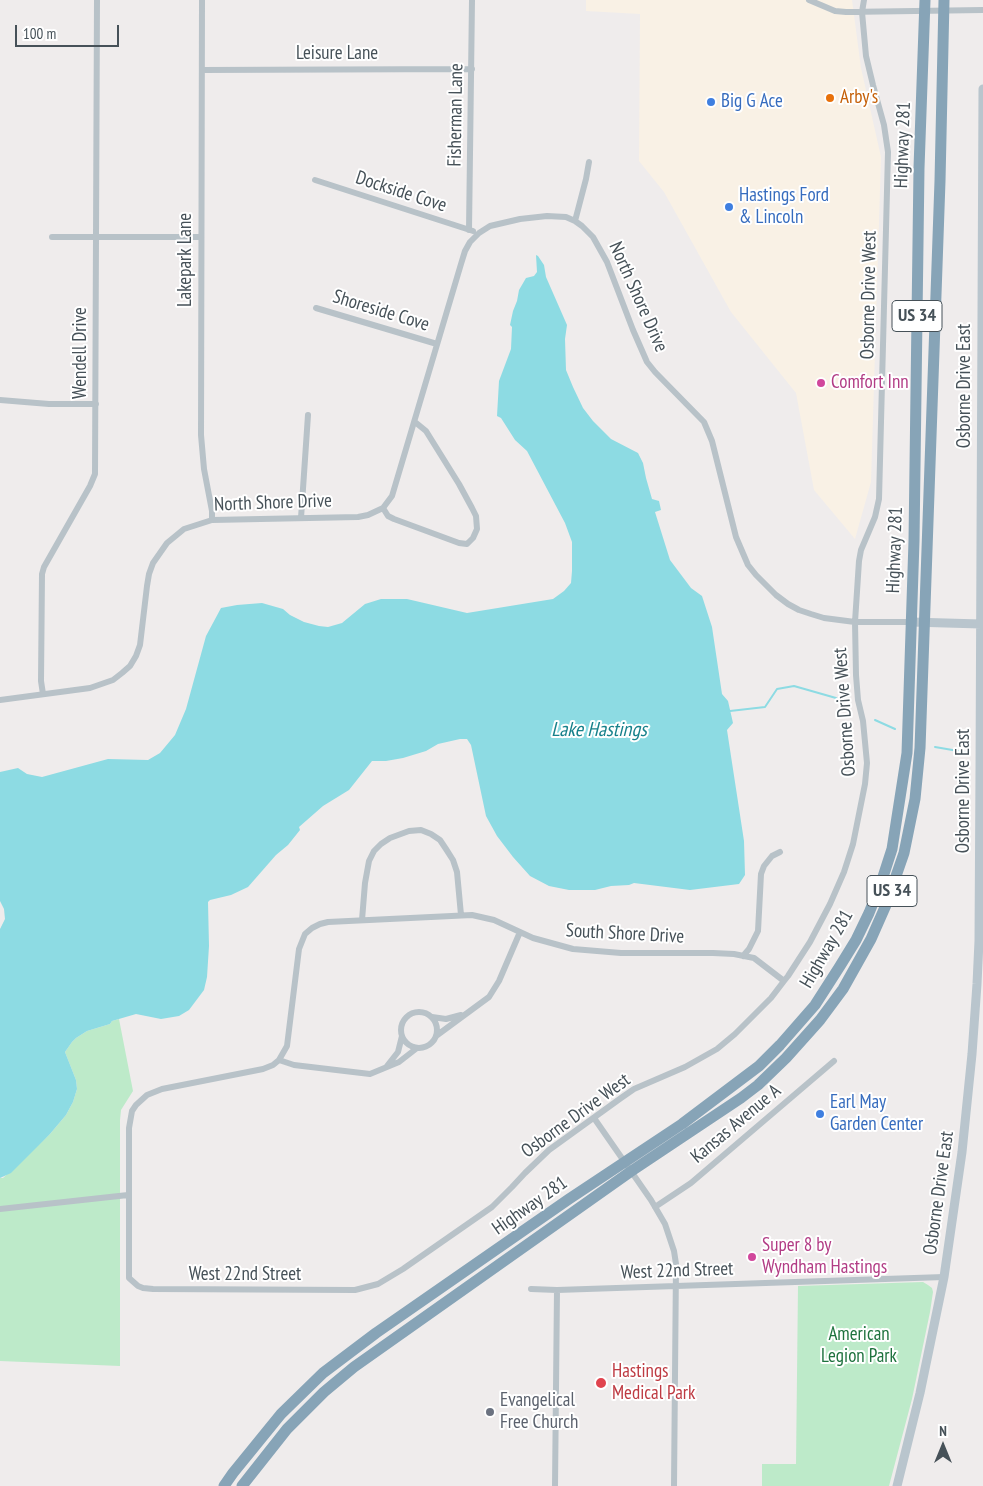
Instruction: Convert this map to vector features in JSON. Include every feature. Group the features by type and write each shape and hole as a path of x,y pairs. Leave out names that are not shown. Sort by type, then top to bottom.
{"highway":[{"name":"Highway 281","path":"242,1486 287,1429 324,1392 354,1367 627,1168 759,1066 815,1005 856,940 869,913 892,849 907,753 914,542 919,178 925,5"},
{"name":"Highway 281","path":"224,1486 281,1414 323,1373 376,1333 627,1168 741,1098 758,1084 786,1058 815,1026 843,989 860,960 886,905 904,854 915,799 920,748 940,181 944,5"}],"street":[{"name":"Wendell Drive","path":"43,694 41,681 42,574 44,567 93,481 95,474 97,0"},
{"name":"Lakepark Lane","path":"202,0 201,435 212,520"},
{"name":"Fisherman Lane","path":"470,230 472,0"},
{"path":"809,0 835,11 862,12 925,5 944,5 983,10"},
{"name":"Osborne Drive West","path":"341,1290 355,1290 378,1284 403,1269 492,1207 549,1150 594,1118 634,1090 686,1067 717,1049 751,1019 784,981 810,942 844,872 853,844 867,763 865,736 858,700 855,622 861,550 875,518 879,499 888,152 884,125 866,56 862,12 864,0"},
{"name":"Leisure Lane","path":"202,70 472,69"},
{"name":"Osborne Drive East","path":"897,1486 920,1393 944,1277 962,1157 972,1054 979,941 981,845 983,89"},
{"path":"415,422 426,431 459,484 476,516 477,529 473,538 467,544 394,519 388,516 383,508 392,496 465,251 470,242 479,233 490,226 504,222 547,216 566,217 574,220 589,162"},
{"name":"Dockside Cove","path":"315,180 479,233"},
{"name":"North Shore Drive","path":"574,220 588,231 598,244 647,362 704,422 712,441 736,537 748,565 776,595 799,610 824,618 855,622 981,624"},
{"path":"52,237 201,237"},
{"name":"Shoreside Cove","path":"316,308 437,344"},
{"path":"0,400 49,404 96,404"},
{"path":"301,518 308,415"},
{"name":"North Shore Drive","path":"0,700 90,688 114,680 130,666 140,645 147,586 153,563 167,543 184,529 212,520 358,517 368,515 383,508"},
{"path":"362,920 368,861 374,851 390,838 409,831 421,830 440,840 453,860 457,872 461,915"},
{"path":"743,956 749,949 758,931 761,874 764,866 772,856 780,852"},
{"name":"South Shore Drive","path":"279,1060 287,1046 299,949 305,934 320,924 362,920 472,915 485,918 533,938 573,949 621,952 713,953 754,958 784,981"},
{"path":"436,1036 489,996 495,988 520,932"},
{"path":"386,1067 398,1052 402,1036 402,1025 410,1015 421,1013 431,1017 446,1019 463,1015"},
{"path":"0,1209 128,1195 130,1118 132,1111 146,1095 192,1082 263,1069 279,1060 294,1065 370,1074 399,1062 417,1048 428,1046 433,1042 437,1027 431,1017"},
{"path":"402,1036 407,1044 417,1048"},
{"name":"Kansas Avenue A","path":"655,1207 690,1183 834,1061"},
{"path":"594,1118 655,1207 665,1224 674,1252 676,1264 674,1486"},
{"name":"West 22nd Street","path":"128,1195 130,1278 138,1286 150,1289 341,1290"},
{"name":"West 22nd Street","path":"531,1289 557,1290 944,1277"},
{"path":"555,1486 557,1290"}],"shaded area":[{"path":"586,0 852,0 861,68 881,157 871,482 855,539 814,490 796,393 731,312 664,192 639,161 640,14 586,11"}],"green space":[{"path":"119,1019 133,1091 121,1110 120,1120 120,1366 0,1361 0,1178 3,1178 50,1134 66,1115 73,1102 77,1089 76,1080 65,1052 72,1042 87,1031 110,1024 112,1021"},
{"name":"American Legion Park","path":"923,1282 932,1288 933,1292 930,1312 912,1399 889,1486 762,1486 762,1464 796,1464 798,1286"}],"water":[{"name":"Lake Hastings","path":"536,255 544,265 546,277 567,325 565,339 566,370 583,408 611,439 638,453 643,463 652,499 659,501 661,510 655,512 670,560 691,588 702,596 712,627 722,694 728,701 733,723 727,730 744,841 745,875 739,884 690,890 634,883 595,890 569,890 549,886 530,876 497,836 486,816 471,745 467,739 438,744 426,751 403,758 372,761 349,790 323,806 299,827 300,830 288,845 276,855 248,887 231,895 208,902 209,946 207,977 204,990 189,1010 179,1016 161,1019 136,1014 87,1031 72,1042 65,1052 76,1080 77,1089 73,1102 66,1115 50,1134 11,1173 0,1178 0,929 5,919 4,909 0,901 0,772 18,768 27,774 42,777 108,759 148,760 160,753 175,735 186,709 206,636 221,608 262,603 283,609 304,622 328,627 342,623 365,604 381,599 407,599 467,613 553,599 564,591 571,583 572,571 572,542 565,523 527,451 515,440 501,418 497,416 499,381 511,349 512,327 510,325 513,311 519,290 526,278 534,276 537,272"}],"waterway":[{"path":"730,711 765,707 777,689 794,686 836,698 848,707"},
{"path":"875,720 895,729"},
{"path":"935,747 970,753"}],"place":[{"name":"Arby's","path":"830,98"},
{"name":"Big G Ace","path":"711,102"},
{"name":"Hastings Ford & Lincoln","path":"729,207"},
{"name":"Comfort Inn","path":"821,383"},
{"name":"Earl May Garden Center","path":"820,1114"},
{"name":"Super 8 by Wyndham Hastings","path":"752,1257"},
{"name":"Hastings Medical Park","path":"601,1383"},
{"name":"Evangelical Free Church","path":"490,1412"}]}
